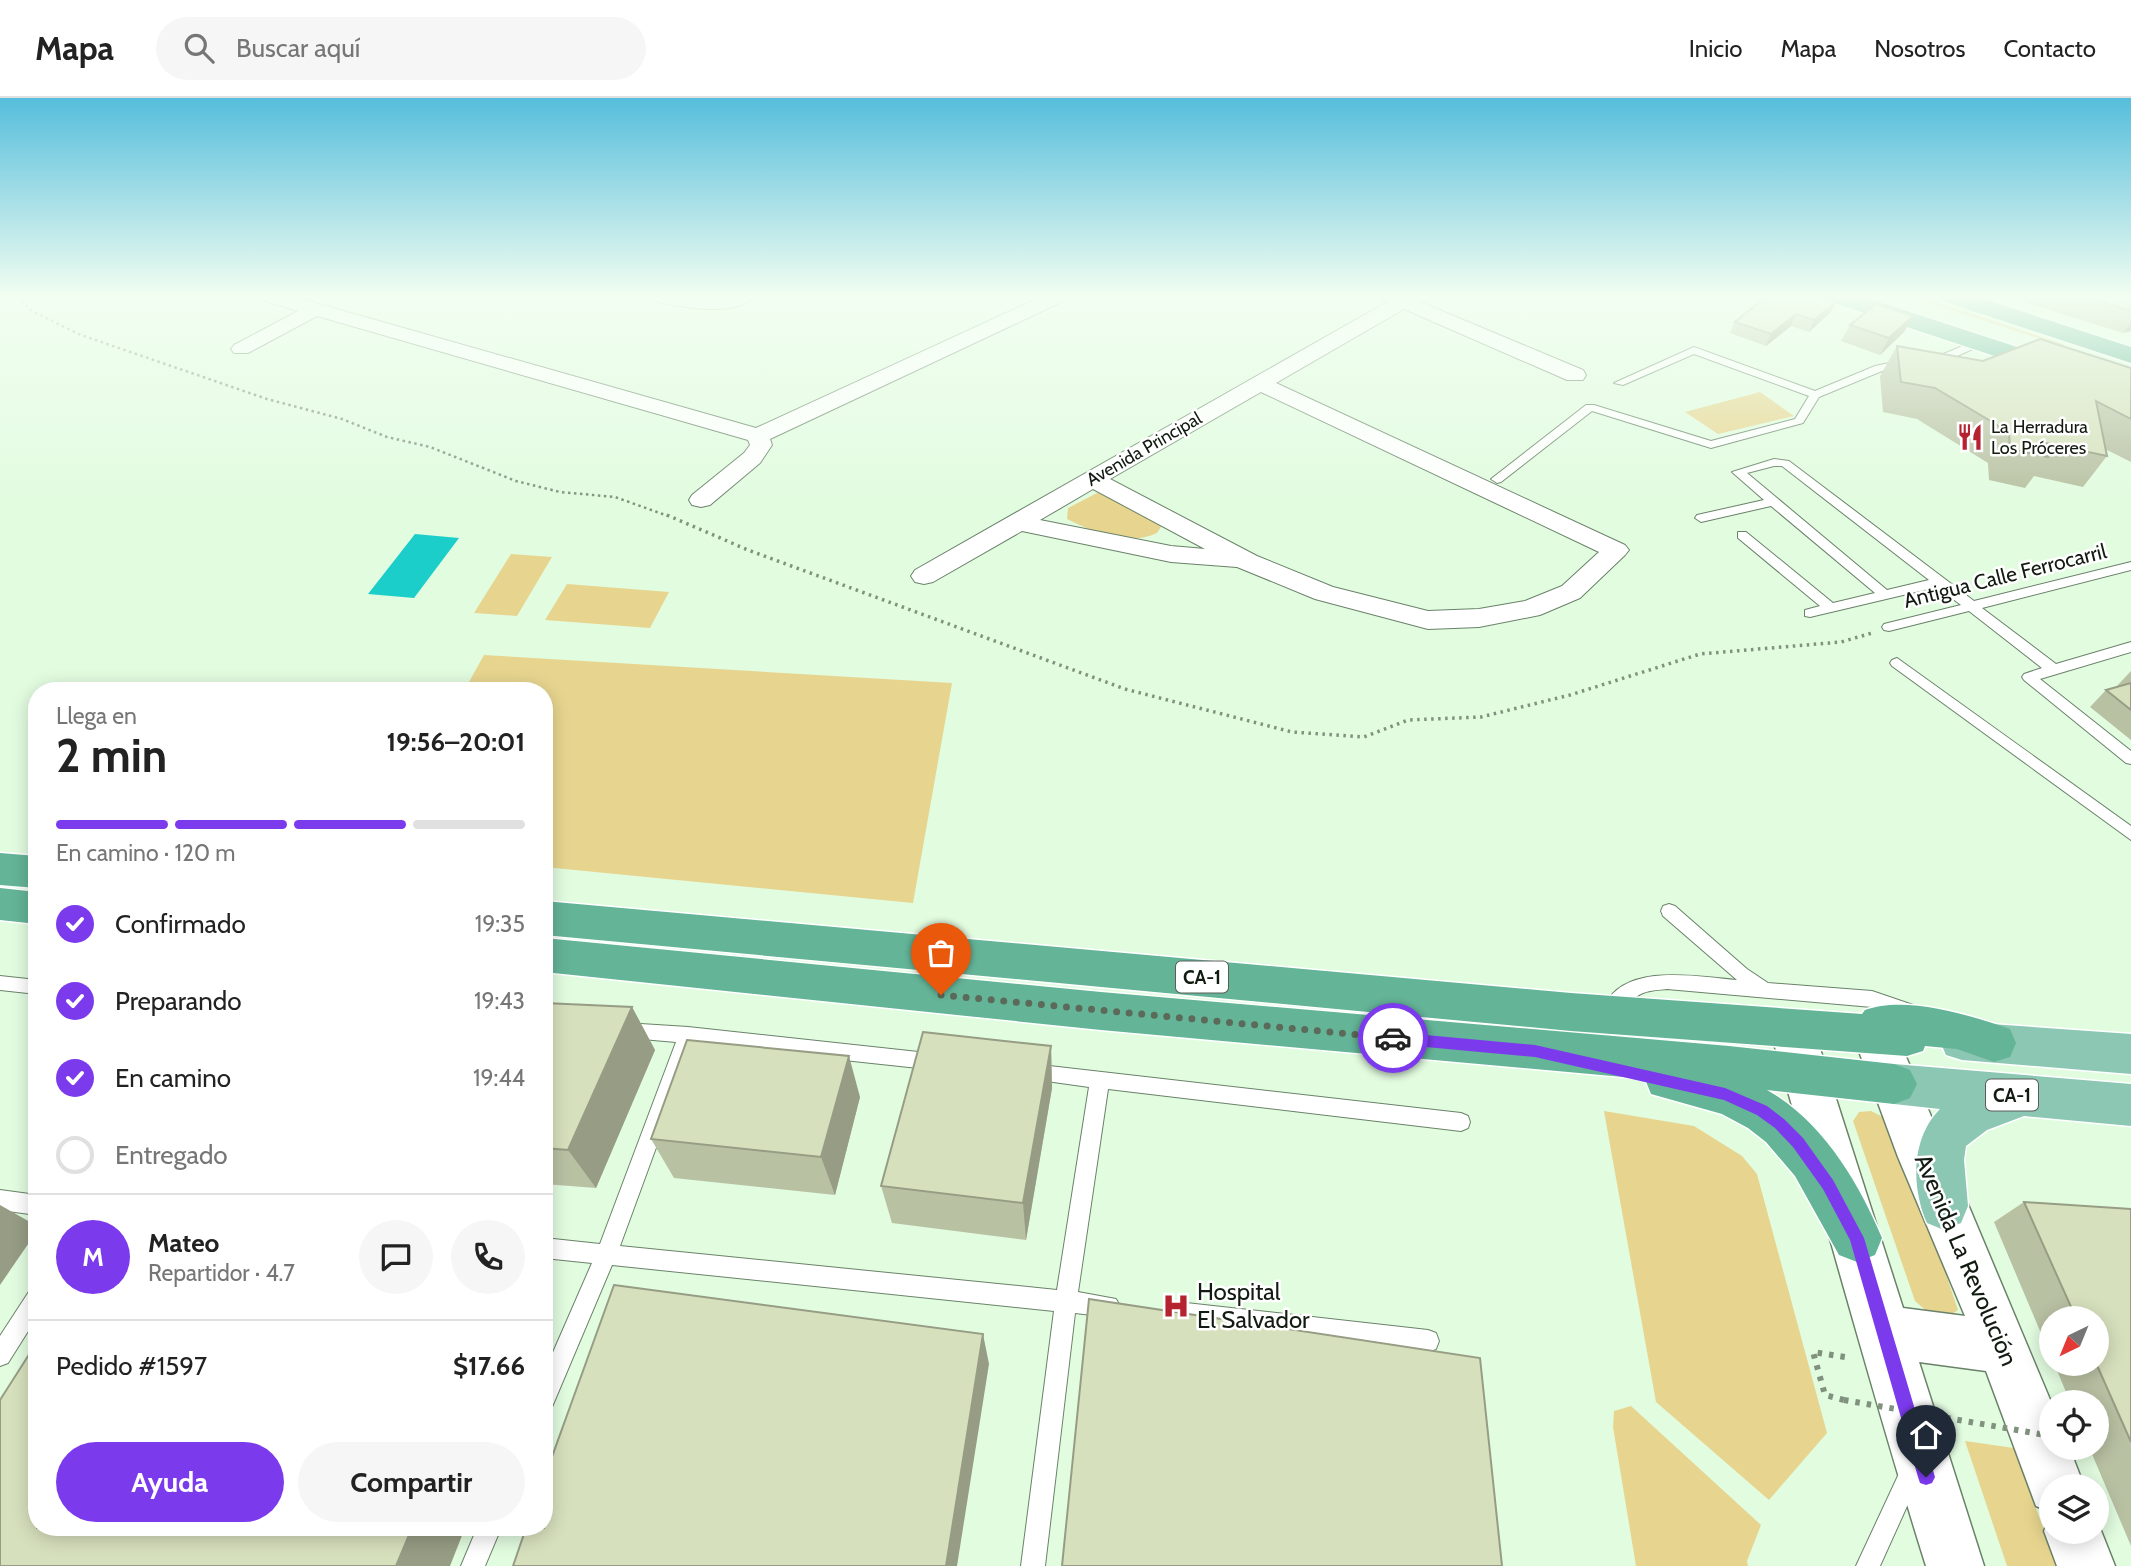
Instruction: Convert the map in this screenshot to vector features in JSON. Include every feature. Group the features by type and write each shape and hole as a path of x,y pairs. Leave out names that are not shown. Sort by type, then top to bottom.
{"highway":[{"path":"2043,365 2131,393"},
{"path":"2092,365 2131,377"},
{"path":"0,869 28,871"},
{"path":"0,904 28,907"},
{"name":"CA-1","path":"553,921 626,944 1101,1011 1535,1051 1798,1052 1908,1033"},
{"name":"CA-1","path":"553,954 626,944 1105,968 1571,1012 1798,1052 1894,1084"},
{"path":"1101,1011 1105,968"},
{"path":"1571,1012 1614,1004 1908,1033"},
{"path":"1535,1051 1703,1088 1762,1111 1780,1124 1812,1161 1828,1184 1857,1238"}],"main road":[{"name":"CA-1","path":"1908,1033 2131,1054"},
{"name":"Avenida La Revolución","path":"1908,1033 1894,1084 2004,1347 2052,1474"},
{"path":"1798,1052 1857,1238 1864,1344 1919,1455 1955,1566"},
{"name":"CA-1","path":"1894,1084 2131,1105"},
{"path":"1944,1206 1940,1161 1941,1143 1947,1132 1956,1122 1971,1114 2023,1096"},
{"path":"1864,1344 2004,1347"},
{"path":"2078,1544 2086,1566"}],"street":[{"path":"506,365 758,436 912,365"},
{"name":"Avenida Principal","path":"924,576 1289,365"},
{"path":"1552,365 1575,374"},
{"path":"1092,478 1248,562 1324,593 1428,620 1479,618 1531,609 1571,592 1616,550 1259,383"},
{"path":"701,500 752,458 761,445 758,436"},
{"path":"1016,522 1171,554 1248,562"}],"lane":[{"path":"1619,383 1661,365"},
{"path":"1733,365 1815,395"},
{"path":"1497,479 1590,407 1711,445 1800,421 1815,395 1879,368 1899,365"},
{"path":"1885,595 1738,473 1740,469 1785,463 2054,670"},
{"path":"1701,518 1772,502"},
{"path":"1742,535 1830,608"},
{"name":"Antigua Calle Ferrocarril","path":"1889,627 2131,566"},
{"path":"1810,612 1939,582"},
{"path":"2131,647 2029,677 2131,759"},
{"path":"1898,663 2131,834"},
{"path":"1669,911 1741,974 1766,990"},
{"path":"1614,1004 1628,991 1647,983 1667,982 1872,999 1909,1009 1908,1033"},
{"path":"0,983 28,986"},
{"path":"610,1030 688,1035 949,1063"},
{"path":"553,1378 607,1253 688,1035"},
{"path":"1018,1070 1461,1122"},
{"path":"1033,1566 1066,1301 1100,1079"},
{"path":"0,1200 28,1204"},
{"path":"553,1249 1427,1341"},
{"path":"0,1355 28,1311"},
{"path":"1868,1566 1919,1455"},
{"path":"473,1566 486,1536"}],"path":[{"path":"1864,1344 1813,1352 1825,1395 2039,1434"}],"shaded area":[{"path":"1760,392 1794,416 1718,434 1685,412"},
{"path":"1097,493 1111,495 1162,525 1157,533 1134,539 1100,533 1067,519 1068,508"},
{"path":"511,554 552,557 517,616 474,613"},
{"path":"567,584 669,592 650,628 545,620"},
{"path":"484,655 952,683 913,903 553,868 553,682 469,682"},
{"path":"1604,1111 1694,1126 1742,1156 1757,1174 1827,1433 1769,1500 1656,1402"},
{"path":"1871,1111 1895,1123 1958,1310 1947,1318 1931,1315 1915,1301 1853,1121 1859,1112"},
{"path":"1631,1406 1761,1525 1747,1561 1748,1566 1636,1566 1613,1427 1614,1411"},
{"path":"1965,1441 2014,1448 2039,1517 2039,1544 2049,1544 2057,1566 2007,1566"}],"water":[{"path":"415,534 459,538 414,598 368,594"}],"building":[{"path":"1899,365 2120,365 2131,368 2131,419 2096,401 2107,456 2046,443 2048,457 2010,449 2009,432 1935,388 1901,382"},
{"path":"2131,683 2131,710 2106,690"},
{"path":"553,1003 632,1007 568,1150 553,1149"},
{"path":"923,1032 1051,1046 1023,1203 881,1186"},
{"path":"687,1040 849,1056 821,1157 651,1139"},
{"path":"2024,1202 2131,1209 2131,1442 2102,1376 2109,1376 2109,1306 2071,1306"},
{"path":"614,1285 983,1334 946,1566 513,1566 523,1536 553,1536 553,1454"},
{"name":"Hospital El Salvador","path":"1089,1299 1480,1358 1502,1566 1062,1566"},
{"path":"28,1356 28,1536 409,1536 396,1566 0,1566 0,1400"}],"way so far":[{"path":"941,995 1393,1038"}],"place":[{"name":"La Herradura Los Próceres","path":"1970,437"},
{"name":"Hospital El Salvador","path":"1176,1306"}],"route":[{"path":"1393,1038 1535,1051 1703,1088 1742,1101 1780,1124 1798,1142 1828,1184 1857,1238 1926,1477"}]}
